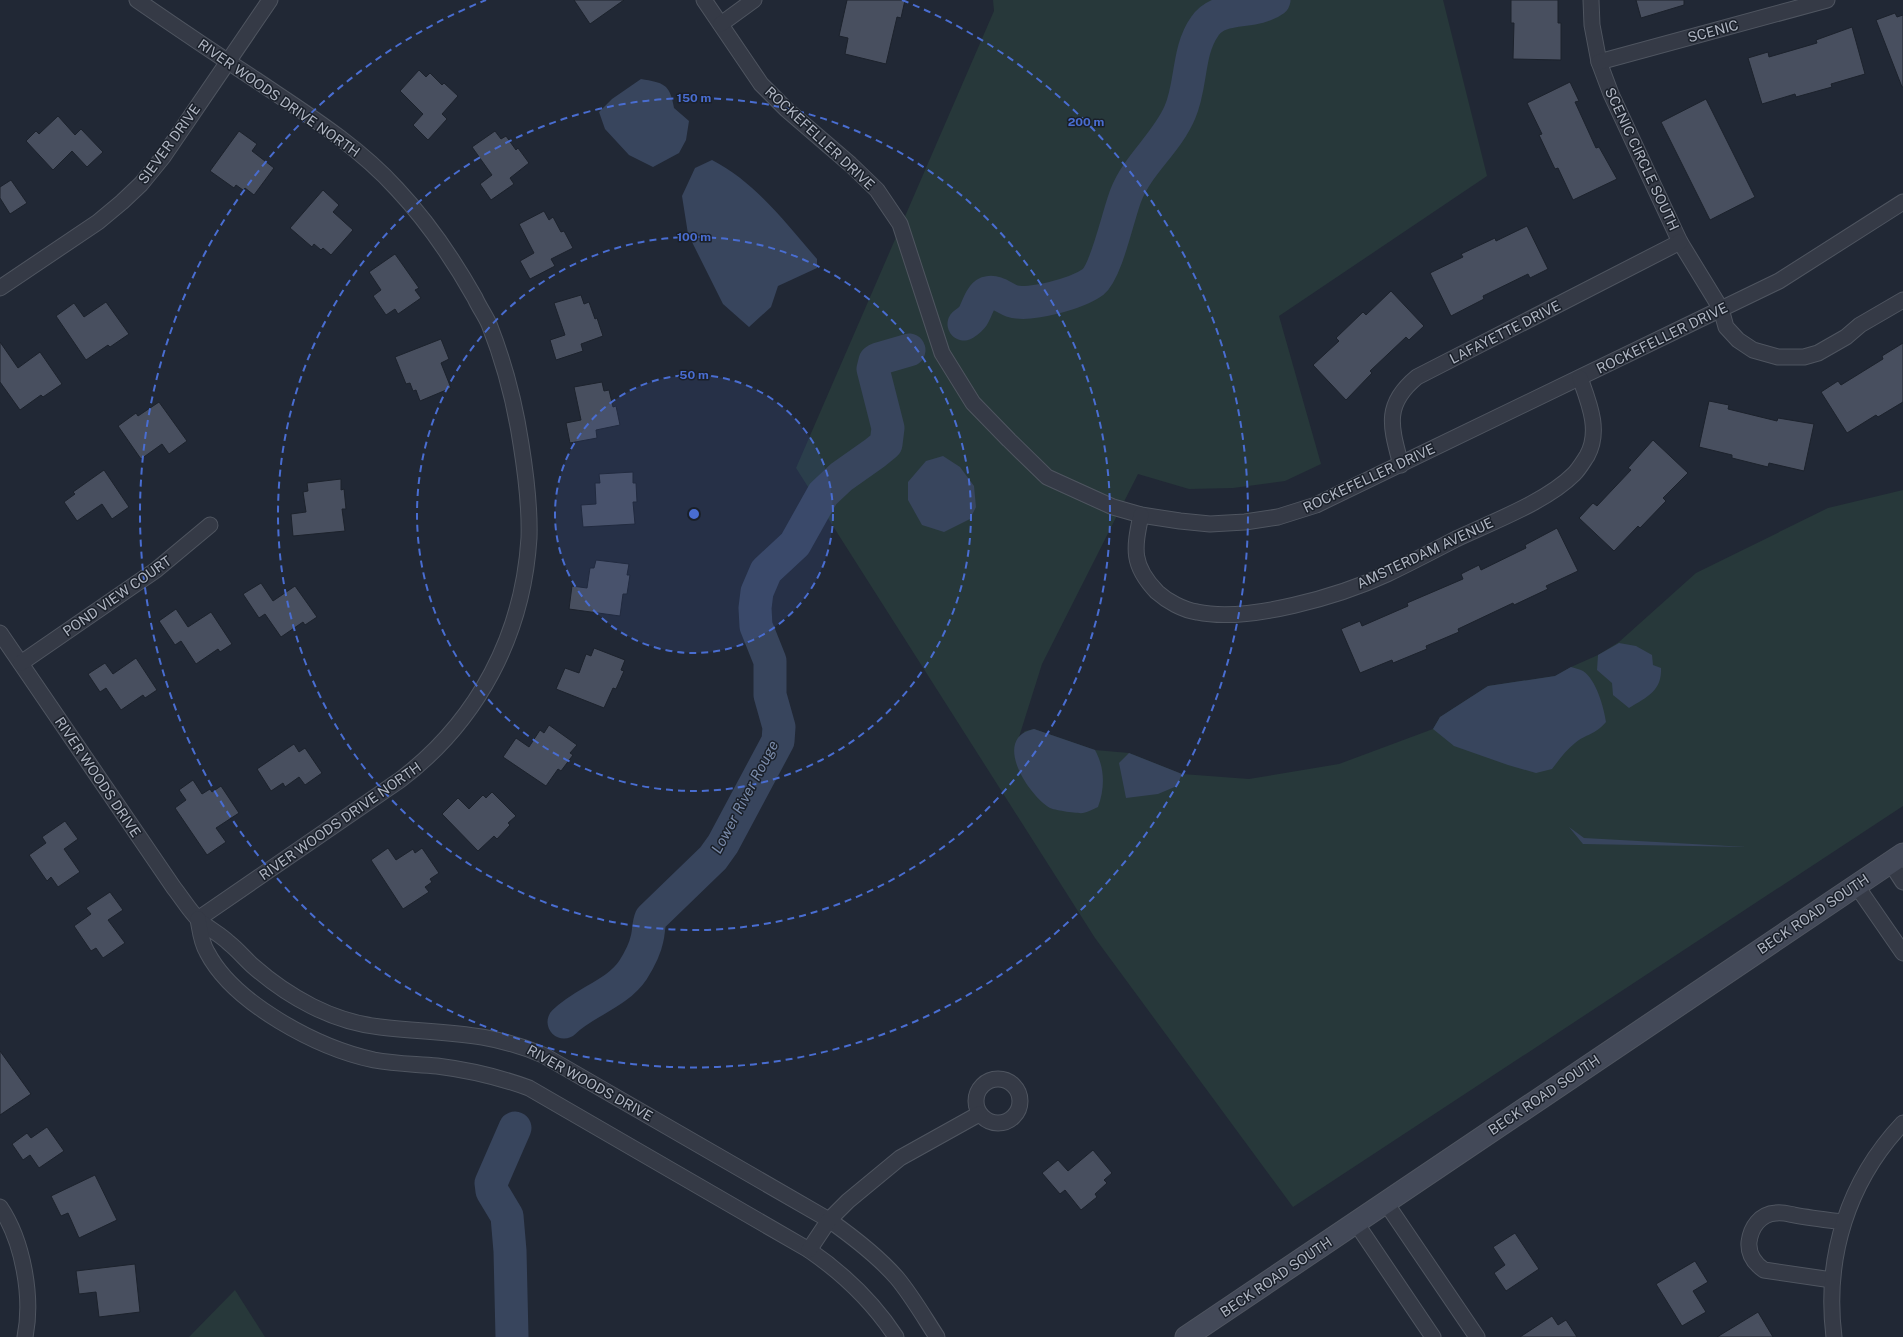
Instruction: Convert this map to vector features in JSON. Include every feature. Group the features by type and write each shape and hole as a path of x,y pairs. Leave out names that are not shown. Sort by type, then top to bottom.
{"main road":[{"name":"BECK ROAD SOUTH","path":"1186,1337 1896,858"}],"street":[{"name":"RIVER WOODS DRIVE NORTH","path":"137,0 303,111 367,159 396,187 416,210 455,264 488,323 510,389 524,459 528,505 529,537 520,596 505,644 482,692 452,732 423,762 400,780 198,919"},
{"name":"SIEVER DRIVE","path":"0,288 98,222 141,184 163,157 270,0"},
{"name":"ROCKEFELLER DRIVE","path":"704,0 761,84 786,109 850,164 877,190 900,224 942,353 973,403 1047,477 1113,507 1141,515 1210,524 1245,522 1278,517 1316,505 1779,281 1903,202"},
{"path":"721,24 754,0"},
{"name":"SCENIC CIRCLE SOUTH","path":"1591,0 1592,25 1599,62 1612,94 1680,242 1721,309 1726,327 1738,340 1753,350 1778,357 1804,357 1818,353 1846,337 1860,325 1903,300"},
{"name":"SCENIC","path":"1599,62 1827,0"},
{"name":"LAFAYETTE DRIVE","path":"1401,465 1394,440 1391,418 1397,400 1409,384 1417,377 1680,242"},
{"name":"AMSTERDAM AVENUE","path":"1141,515 1135,551 1142,572 1148,583 1163,598 1183,607 1196,612 1228,614 1291,606 1330,596 1386,574 1528,505 1558,488 1575,473 1588,454 1594,428 1591,408 1580,378"},
{"name":"POND VIEW COURT","path":"21,663 156,570 210,525"},
{"name":"RIVER WOODS DRIVE","path":"0,633 174,888 198,919 230,943 252,966 275,984 305,1003 331,1015 358,1023 379,1027 479,1035 520,1045 543,1055 829,1220 876,1257 897,1279 937,1337"},
{"path":"1896,858 1903,882"},
{"path":"1856,885 1903,953"},
{"name":"RIVER WOODS DRIVE","path":"198,919 206,951 226,978 265,1011 307,1036 342,1051 374,1060 470,1070 504,1078 529,1088 608,1132 809,1250 825,1261 862,1294 896,1337"},
{"path":"809,1250 829,1220 848,1201 900,1158 980,1114"},
{"path":"1834,1337 1832,1320 1832,1280 1843,1222 1852,1199 1866,1172 1878,1153 1903,1122"},
{"path":"1386,1203 1477,1337"},
{"path":"0,1207 14,1232 25,1280 28,1323 25,1337"},
{"path":"1832,1280 1764,1270 1756,1264 1751,1256 1749,1246 1750,1238 1754,1226 1761,1218 1776,1212 1843,1222"},
{"path":"1356,1223 1433,1337"}],"shaded area":[{"path":"993,0 1443,0 1487,176 1279,316 1321,464 1285,481 1233,488 1189,489 1138,474 1042,664 1019,737 1025,731 1034,729 1095,750 1129,753 1182,774 1249,779 1339,764 1433,729 1440,717 1488,686 1555,676 1598,655 1619,642 1696,573 1828,508 1903,490 1903,806 1293,1207 1095,938 796,468 994,11"},
{"path":"235,1290 265,1337 189,1337"}],"water":[{"path":"641,79 660,83 668,89 674,108 689,121 686,140 679,153 653,167 629,155 605,129 599,112 612,99"},
{"path":"712,160 728,169 756,191 781,217 817,259 817,268 778,286 771,307 749,327 723,304 688,234 682,196 695,168"},
{"path":"943,456 960,467 974,486 976,507 970,519 944,532 922,525 908,500 908,482 926,461"},
{"path":"1619,643 1636,646 1652,655 1653,665 1661,668 1661,676 1656,688 1647,697 1629,708 1613,695 1612,683 1597,670 1598,655"},
{"path":"1571,667 1583,671 1592,680 1601,702 1606,722 1598,730 1579,740 1572,746 1552,769 1536,773 1508,765 1454,746 1433,729 1440,717 1488,686 1555,676"},
{"path":"1034,729 1095,750 1101,764 1103,778 1102,793 1098,807 1083,813 1056,810 1050,808 1041,801 1032,791 1024,780 1014,755 1015,743 1021,734"},
{"path":"1129,753 1182,774 1177,786 1158,794 1126,798 1119,763"},
{"path":"1569,827 1584,838 1747,847 1583,844"}],"building":[{"path":"574,0 624,0 590,24"},
{"path":"847,0 905,0 901,18 897,17 886,64 845,54 848,38 839,36"},
{"path":"1511,0 1558,0 1558,23 1561,23 1561,60 1513,59 1514,23 1511,23"},
{"path":"1636,0 1684,0 1684,5 1641,18"},
{"path":"1895,13 1897,17 1903,15 1903,87 1876,20"},
{"path":"1852,27 1865,74 1831,84 1832,87 1796,97 1795,94 1762,104 1748,58 1768,52 1769,57 1817,43 1816,40"},
{"path":"419,70 426,77 430,73 442,85 444,83 458,96 442,114 447,119 428,140 413,125 423,114 400,91"},
{"path":"1570,82 1579,101 1575,102 1596,148 1599,147 1617,179 1573,200 1558,168 1555,169 1539,135 1542,134 1527,103"},
{"path":"1706,99 1755,197 1710,220 1661,122"},
{"path":"58,116 75,135 81,129 103,152 87,167 72,151 53,170 26,141 36,131 39,134"},
{"path":"239,131 257,144 252,151 274,168 254,195 245,188 243,190 236,185 234,188 210,171"},
{"path":"495,131 501,139 506,136 516,150 518,148 529,163 510,178 514,184 491,200 480,184 492,175 472,147"},
{"path":"11,180 27,203 10,214 0,198 0,187"},
{"path":"323,190 339,205 333,212 353,230 331,255 323,248 321,250 314,244 312,247 290,228"},
{"path":"544,211 549,220 553,217 561,232 564,231 573,248 551,259 555,266 530,279 520,261 534,253 519,224"},
{"path":"1527,226 1548,269 1530,278 1528,274 1483,296 1484,299 1451,316 1430,273 1463,257 1461,254 1495,238 1496,241"},
{"path":"395,254 419,288 415,290 421,298 398,314 395,309 386,315 373,296 381,290 369,272"},
{"path":"1391,291 1424,326 1409,340 1406,337 1370,371 1372,373 1346,400 1313,365 1339,341 1336,338 1363,312 1366,315"},
{"path":"581,295 584,304 589,302 595,319 597,318 603,336 581,344 583,351 556,360 550,340 565,335 554,303"},
{"path":"106,302 129,334 110,347 108,345 86,360 56,316 74,303 84,317"},
{"path":"441,339 449,359 441,363 451,388 420,401 416,390 413,391 410,383 406,384 395,357"},
{"path":"0,342 18,368 40,352 62,384 43,397 41,395 20,410 0,382"},
{"path":"1903,343 1903,402 1878,417 1876,415 1847,433 1821,392 1838,381 1841,385 1883,359 1882,356"},
{"path":"602,382 604,391 609,390 613,407 616,406 620,425 596,430 597,438 570,443 566,423 581,420 574,387"},
{"path":"1709,401 1729,405 1728,409 1777,421 1778,418 1814,424 1804,471 1769,463 1768,467 1732,458 1732,455 1699,447"},
{"path":"159,402 187,441 169,454 162,444 141,459 118,426 136,413 138,416"},
{"path":"1653,440 1688,473 1663,498 1666,501 1640,528 1638,526 1614,551 1579,518 1593,503 1597,506 1631,470 1628,468"},
{"path":"104,470 129,507 112,519 102,504 77,521 64,502 75,494 73,492"},
{"path":"633,472 633,483 636,483 637,502 633,502 635,524 583,527 581,505 596,504 595,483 600,483 599,474"},
{"path":"341,479 341,490 344,489 346,509 342,509 345,531 293,536 291,514 306,512 303,492 308,491 307,483"},
{"path":"1557,528 1578,571 1546,586 1548,589 1514,605 1513,603 1458,629 1459,632 1426,646 1427,649 1393,663 1392,660 1360,673 1341,629 1360,621 1362,626 1408,606 1407,603 1463,579 1461,574 1479,565 1481,570 1526,548 1525,545"},
{"path":"596,560 629,564 627,575 630,575 627,594 623,594 620,616 569,609 572,586 587,588 590,568 594,568"},
{"path":"261,583 273,601 295,586 317,617 305,625 303,622 281,637 265,614 259,618 243,594"},
{"path":"176,609 188,627 211,612 232,644 220,652 218,649 196,664 181,641 175,645 159,621"},
{"path":"594,648 625,660 621,670 624,671 616,689 613,688 604,708 556,689 565,668 579,673 586,654 591,656"},
{"path":"136,658 157,690 145,698 143,695 121,710 106,688 100,692 88,674 105,663 113,674"},
{"path":"549,725 577,745 570,753 573,755 561,771 558,769 546,786 503,757 516,738 529,747 540,730 544,733"},
{"path":"294,744 299,752 305,748 322,773 305,785 299,777 285,787 283,783 271,791 257,769"},
{"path":"193,780 202,794 210,789 212,792 221,786 239,813 216,828 226,842 207,855 175,808 186,800 179,790"},
{"path":"492,792 516,816 508,823 510,825 497,839 494,836 478,851 442,814 458,798 469,809 483,795 486,798"},
{"path":"65,821 78,839 64,849 80,872 58,887 51,877 47,881 29,855 46,843 42,837"},
{"path":"388,848 396,860 413,849 415,853 422,848 439,873 430,879 432,882 425,887 429,892 403,909 371,860"},
{"path":"110,892 123,910 108,920 125,943 103,958 96,948 91,951 74,926 91,914 86,908"},
{"path":"0,1051 31,1094 0,1115"},
{"path":"47,1127 64,1151 39,1168 30,1155 23,1160 12,1144 27,1133 31,1138"},
{"path":"1093,1150 1112,1173 1104,1180 1107,1183 1095,1194 1097,1197 1081,1210 1065,1190 1060,1194 1042,1173 1058,1160 1068,1171"},
{"path":"95,1175 117,1220 79,1238 68,1213 61,1216 51,1196"},
{"path":"1515,1233 1539,1269 1506,1291 1494,1273 1505,1265 1493,1247"},
{"path":"1695,1261 1708,1282 1693,1291 1706,1312 1682,1326 1656,1284"},
{"path":"135,1264 140,1312 99,1317 96,1292 79,1294 76,1271"},
{"path":"1758,1312 1773,1337 1717,1337"},
{"path":"1552,1316 1558,1325 1566,1320 1577,1337 1520,1337"}],"waterway":[{"name":"Lower River Rouge","path":"964,324 973,316 985,295 990,292 997,293 1012,301 1041,301 1076,290 1093,282 1103,266 1131,184 1145,163 1168,134 1180,112 1184,102 1195,46 1205,26 1211,19 1219,15 1266,5 1274,0"},
{"name":"Lower River Rouge","path":"564,1022 572,1015 609,992 633,970 645,947 651,918 713,858 723,844 778,741 779,727 770,695 770,661 756,626 755,608 757,592 766,571 795,544 823,494 841,477 886,444 888,428 873,369 875,361 878,359 909,350"},
{"name":"Lower River Rouge","path":"512,1337 510,1251 507,1216 492,1191 491,1183 515,1128"}]}
